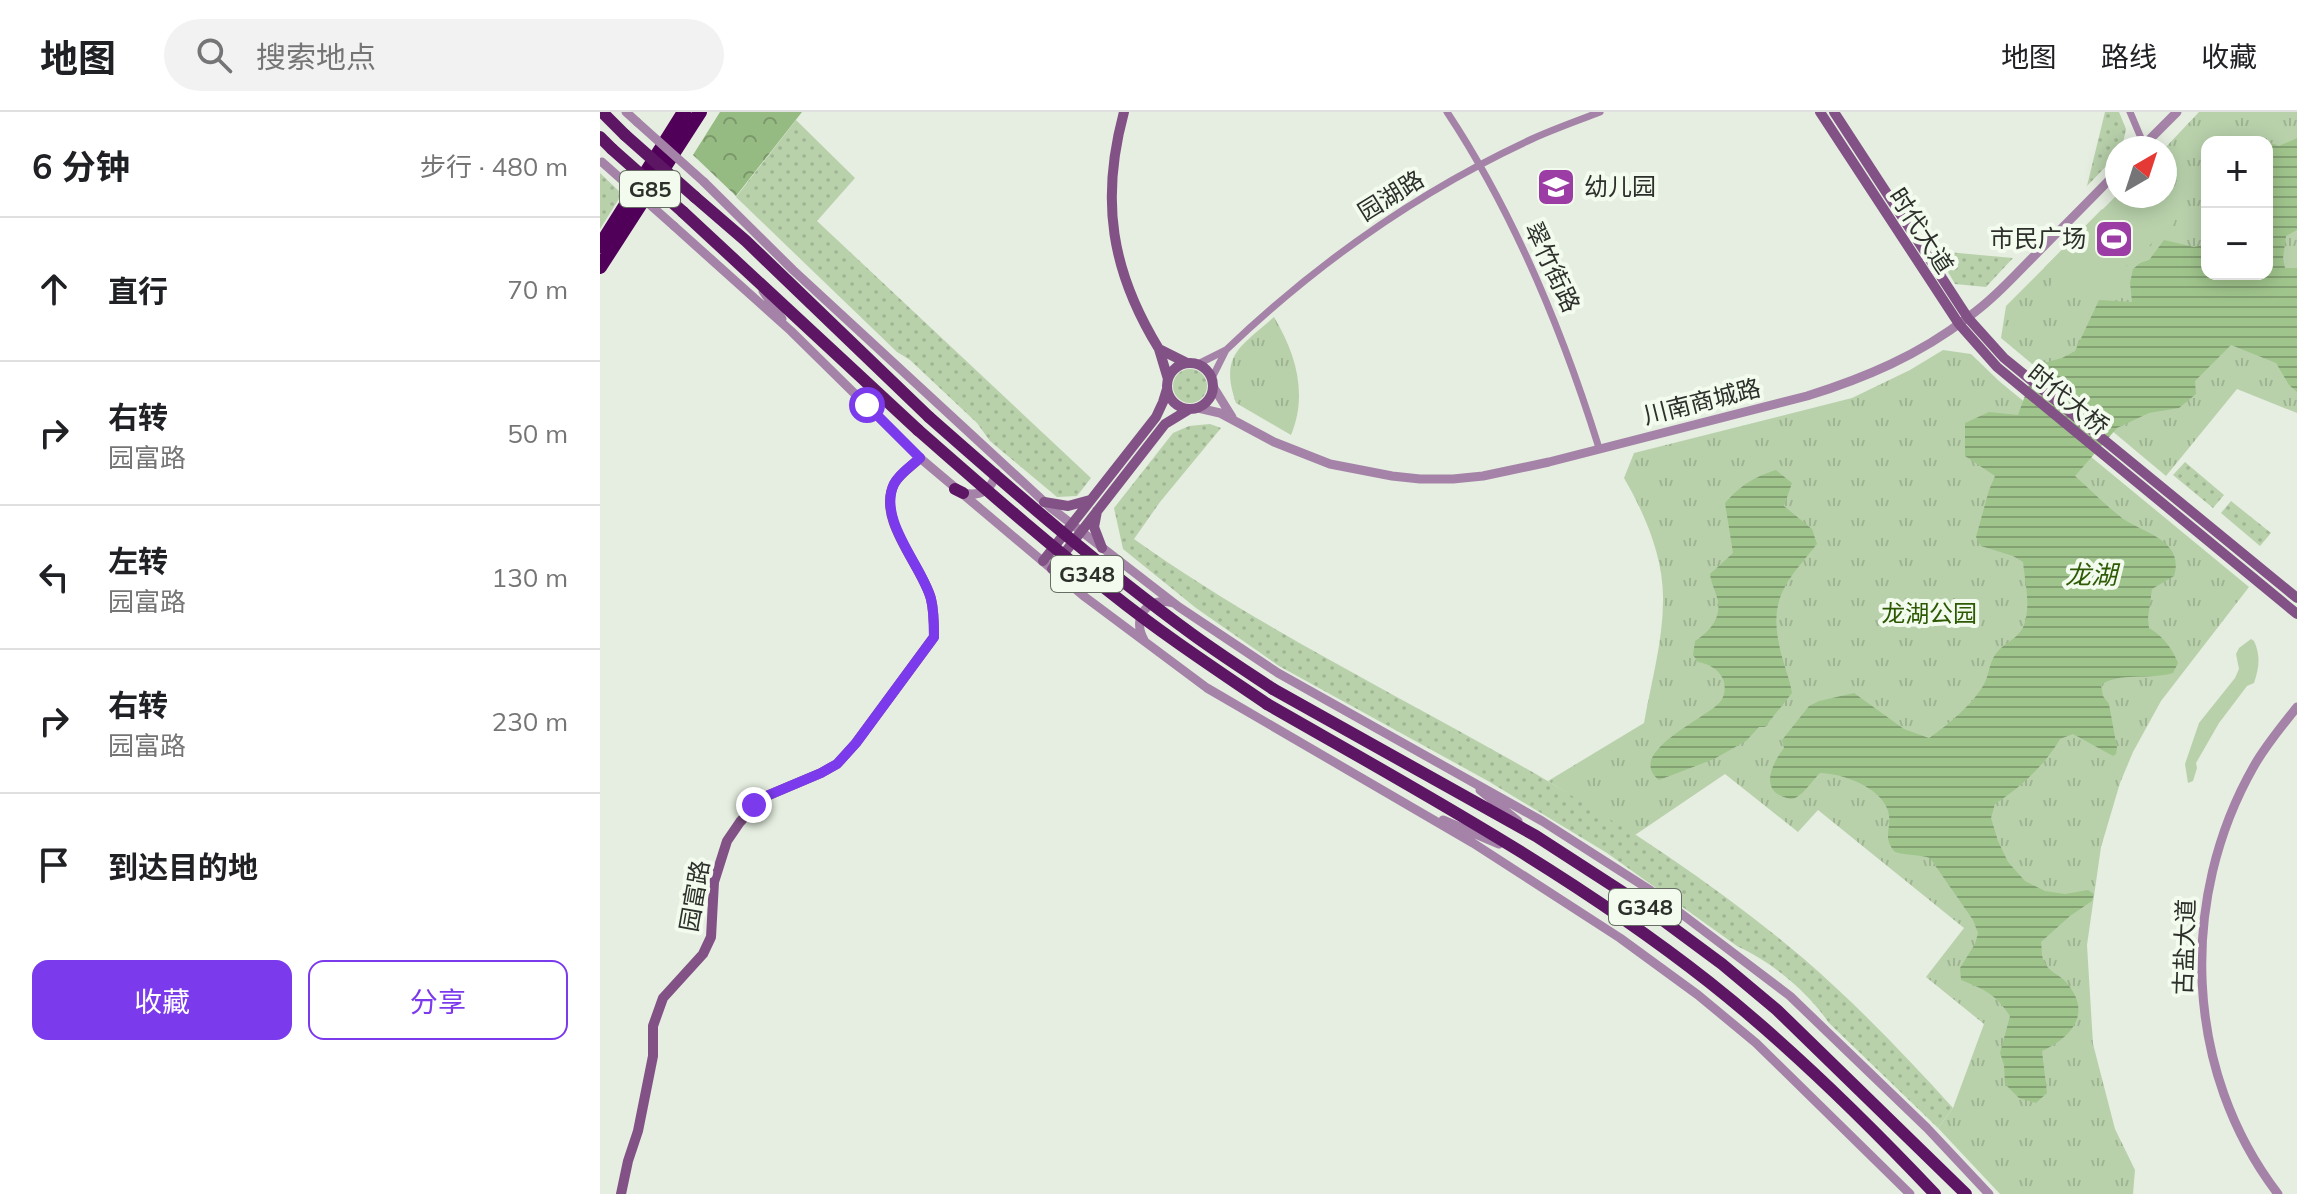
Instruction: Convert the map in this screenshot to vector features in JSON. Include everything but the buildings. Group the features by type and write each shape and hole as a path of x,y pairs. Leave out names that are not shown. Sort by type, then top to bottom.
{"highway":[{"name":"G348","path":"602,112 746,241 929,417 1034,510 1122,580 1194,635 1273,689 1536,836 1641,904 1722,964 1777,1010 1966,1194"},
{"name":"G85","path":"600,246 684,112"},
{"name":"G85","path":"600,267 700,112"},
{"name":"G348","path":"600,137 918,430 1111,594 1267,704 1458,814 1630,924 1755,1020 1834,1092 1935,1194"}],"main road":[{"path":"1124,112 1114,153 1111,199 1119,256 1130,294 1159,349 1174,403 1193,409"},
{"name":"时代大道","path":"1820,112 1964,321 2000,362"},
{"name":"时代大道","path":"1834,112 1964,321"},
{"path":"1076,528 1097,511 1165,424 1210,398 1213,383 1207,369 1159,349"},
{"name":"时代大桥","path":"2000,362 2117,458"},
{"path":"1047,565 1076,528 1091,499 1156,417 1177,366 1192,363"},
{"name":"园富路","path":"621,1194 653,1056 653,1026 663,998 703,954 711,937 714,882 727,841 762,798 837,764 934,637 931,599 920,573 904,548 890,500 894,484 920,458"},
{"path":"2117,458 2297,598"},
{"path":"2117,458 2297,614"},
{"path":"1044,502 1068,506 1091,499"},
{"path":"1097,511 1094,527 1102,548"}],"street":[{"path":"626,112 990,453 1076,528 1179,607 1278,673 1542,821 1631,877 1733,951 1790,996 1927,1128 1989,1194"},
{"name":"翠竹街路","path":"1447,112 1515,235 1562,338 1599,448"},
{"name":"园湖路","path":"1226,350 1296,287 1377,227 1479,165 1534,138 1600,112"},
{"path":"2130,112 2139,136"},
{"path":"2154,136 2177,112"},
{"path":"601,161 791,331 920,458 1047,565 1207,688 1487,852 1620,938 1698,995 1756,1043 1910,1194"},
{"name":"川南商城路","path":"1193,409 1220,413 1274,442 1330,464 1420,479 1483,476 1599,448 1807,396 1846,384 1913,353 1964,321 1996,295 2105,184"},
{"path":"746,241 793,270"},
{"path":"752,275 791,331"},
{"path":"1192,363 1226,350"},
{"path":"1226,350 1213,383 1234,420"},
{"path":"959,491 979,494 992,484 996,468 990,453"},
{"path":"1150,646 1140,633 1143,610 1156,601 1164,600 1179,607"},
{"name":"古盐大道","path":"2278,1194 2232,1119 2219,1078 2203,1007 2201,936 2211,871 2238,798 2260,757 2297,707"},
{"path":"1458,773 1536,836"},
{"path":"1410,806 1525,855"}],"green space":[{"path":"720,112 802,112 736,196 693,155"},
{"path":"2105,112 2119,112 2126,129 2125,136 2105,136 2105,167 2087,186"},
{"path":"2199,112 2297,112 2297,413 2237,389 2166,476 2001,338 2006,306 2105,207 2177,208 2176,136"},
{"path":"796,120 855,178 817,221 1091,478 1077,496 1057,497 990,441 977,423 910,360 897,352 736,197"},
{"path":"600,173 622,194 600,229"},
{"name":"市民广场","path":"2125,208 2162,208 2176,217 2174,224 2125,267 2119,287 2092,290 2066,299 2055,296 2049,291 2052,279 2044,268 2102,209 2113,216"},
{"path":"1936,251 2013,258 1986,287 1955,284"},
{"path":"1274,317 1288,345 1297,374 1299,404 1291,435 1236,403 1231,386 1230,373 1236,353"},
{"name":"龙湖公园","path":"1943,350 1971,354 1999,381 2249,587 2161,701 2120,783 2101,847 2087,945 2093,1044 2115,1129 2135,1170 2133,1194 2000,1194 1938,1128 1953,1108 1984,1024 1926,977 1964,928 1818,810 1798,832 1725,774 1635,835 1548,781 1644,723 1661,631 1663,601 1660,569 1652,537 1624,478 1634,453 1852,398"},
{"path":"1190,369 1202,374 1207,386 1202,398 1190,403 1178,398 1173,386 1178,374"},
{"path":"1210,424 1221,428 1134,539 1285,635 1580,800 1711,887 1804,959 1917,1069 1953,1108 1938,1128 1776,969 1737,946 1607,853 1488,781 1279,666 1196,608 1123,549 1114,508 1173,433 1189,426"},
{"path":"2185,462 2224,495 2213,508 2173,475"},
{"path":"2231,501 2271,533 2260,546 2221,513"},
{"path":"2251,639 2258,657 2254,683 2247,686 2219,723 2196,763 2193,781 2188,783 2185,764 2199,723 2235,678 2239,669 2236,654"}],"water":[{"name":"龙湖","path":"2297,138 2297,230 2286,236 2283,258 2285,268 2297,268 2297,392 2276,363 2231,345 2195,381 2196,394 2179,408 2149,413 2117,428 2075,476 2122,518 2160,539 2173,554 2176,564 2174,576 2152,589 2148,618 2149,628 2166,643 2178,663 2173,673 2125,677 2101,685 2103,696 2109,704 2116,754 2113,756 2073,734 2060,739 2031,775 1995,804 1991,818 1998,841 2008,862 2025,881 2045,891 2065,894 2088,890 2094,894 2092,901 2041,942 2046,965 2074,993 2078,1014 2070,1031 2042,1051 2047,1093 2036,1103 2019,1098 2005,1084 2000,1053 2010,1016 2000,1002 1961,980 1960,968 1978,933 1973,920 1930,858 1895,852 1888,836 1888,811 1884,802 1869,788 1838,776 1820,773 1800,795 1790,799 1776,793 1770,775 1784,748 1782,740 1809,706 1819,701 1854,693 1904,729 1929,738 1976,696 1986,680 1995,654 2022,629 2027,602 2023,562 1981,546 1976,537 1995,476 1965,456 1965,423 1989,412 2018,415 2036,365 2075,351 2099,300 2132,302 2130,283 2133,269 2149,260 2164,240 2194,247 2201,245 2201,280 2273,280 2273,144 2279,146"},
{"path":"1776,470 1792,483 1784,506 1812,529 1817,544 1790,578 1779,600 1779,644 1792,693 1765,727 1759,727 1746,741 1714,759 1659,780 1651,770 1652,759 1659,748 1712,709 1724,694 1721,675 1709,665 1698,662 1693,655 1695,641 1709,629 1718,614 1718,601 1710,574 1733,553 1725,503 1748,482"}],"place":[{"name":"幼儿园","path":"1556,187"},
{"name":"市民广场","path":"2114,239"}],"route":[{"path":"754,805 762,798 837,764 934,637 931,599 920,573 904,548 890,500 894,484 920,458 867,405"}]}
